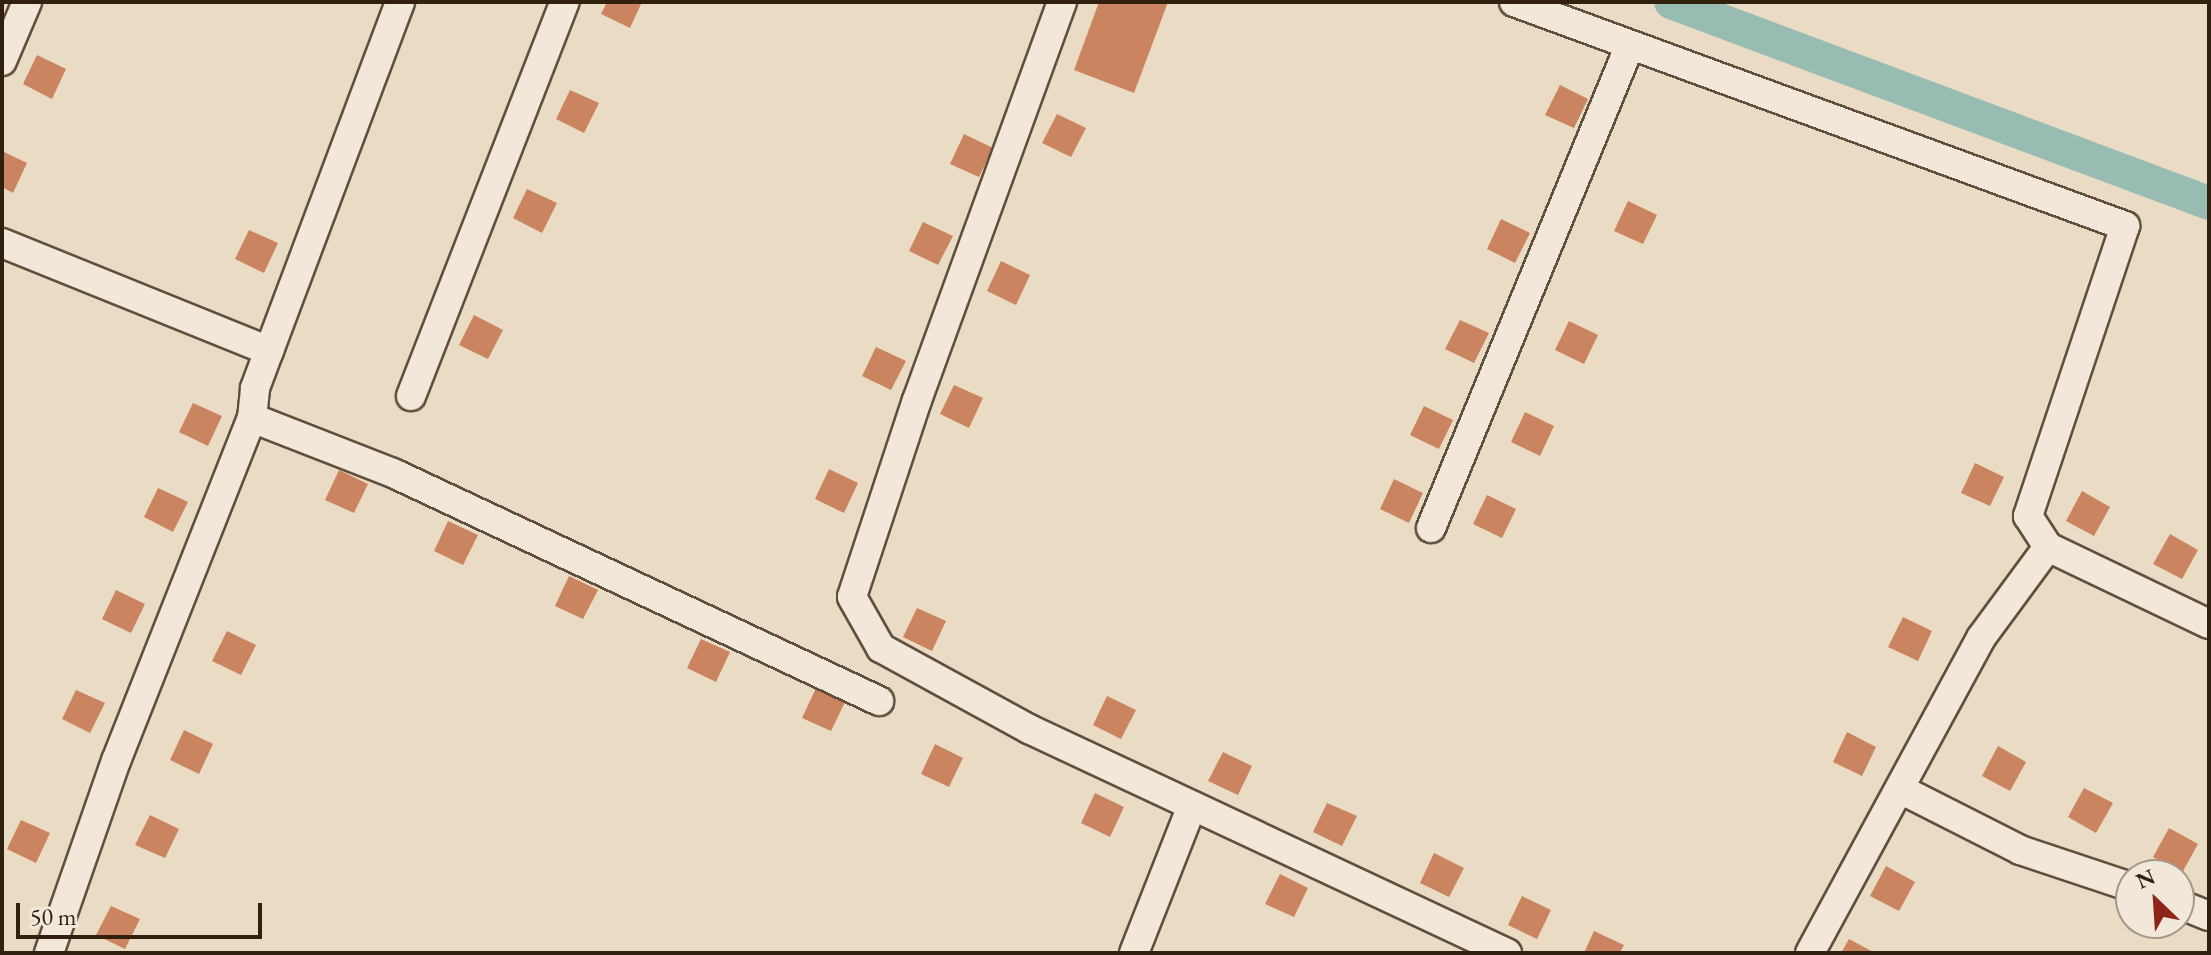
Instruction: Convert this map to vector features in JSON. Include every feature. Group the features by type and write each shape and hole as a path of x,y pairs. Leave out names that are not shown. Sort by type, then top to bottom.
{"street":[{"path":"2,61 27,2"},
{"path":"49,953 116,761 252,418 255,388 400,2"},
{"path":"411,396 565,2"},
{"path":"1062,2 917,400 852,597 881,648 1029,729 1507,953"},
{"path":"1514,2 2125,226 2028,516 2048,547 2209,624"},
{"path":"1431,528 1630,45"},
{"path":"2,243 269,351"},
{"path":"252,418 393,473 879,701"},
{"path":"1810,953 1981,638 2048,547"},
{"path":"1900,789 2020,850 2115,882"},
{"path":"1134,953 1192,806"}],"building":[{"path":"607,2 642,2 630,28 601,14"},
{"path":"1099,2 1168,2 1134,93 1074,70"},
{"path":"37,55 66,69 52,99 23,84"},
{"path":"1560,85 1588,99 1574,128 1545,115"},
{"path":"570,90 599,103 584,133 556,119"},
{"path":"1057,114 1086,128 1071,157 1042,143"},
{"path":"964,134 993,148 979,177 950,164"},
{"path":"2,151 27,163 13,193 2,187"},
{"path":"527,189 557,203 542,233 513,218"},
{"path":"1628,201 1657,215 1643,244 1614,231"},
{"path":"1501,219 1530,233 1515,263 1487,249"},
{"path":"923,222 953,236 938,265 909,251"},
{"path":"249,230 278,243 264,273 235,259"},
{"path":"1001,261 1030,275 1016,305 987,291"},
{"path":"474,315 503,330 488,359 459,345"},
{"path":"1460,320 1489,333 1474,363 1445,349"},
{"path":"1569,321 1598,335 1584,364 1555,350"},
{"path":"876,347 906,361 891,390 862,376"},
{"path":"954,385 983,398 969,428 940,414"},
{"path":"193,403 222,416 208,446 179,432"},
{"path":"1424,406 1453,420 1439,449 1410,435"},
{"path":"1525,412 1554,426 1540,456 1511,442"},
{"path":"1975,463 2004,477 1990,506 1961,493"},
{"path":"829,469 858,483 844,513 815,499"},
{"path":"339,470 368,484 354,513 325,500"},
{"path":"1394,479 1423,493 1409,523 1380,509"},
{"path":"158,488 188,502 173,532 144,517"},
{"path":"2082,491 2110,507 2094,536 2066,521"},
{"path":"1487,495 1516,509 1502,538 1473,524"},
{"path":"448,521 478,535 463,565 434,551"},
{"path":"2170,534 2198,550 2182,579 2153,564"},
{"path":"569,576 598,590 583,619 555,606"},
{"path":"116,590 145,604 131,633 102,619"},
{"path":"917,608 946,621 932,651 903,637"},
{"path":"1903,617 1932,631 1918,661 1888,647"},
{"path":"227,631 256,645 241,675 212,661"},
{"path":"701,639 730,652 716,682 687,668"},
{"path":"816,688 845,702 831,731 802,718"},
{"path":"76,690 105,703 90,733 62,719"},
{"path":"1107,696 1136,710 1121,739 1093,725"},
{"path":"184,730 213,744 199,774 170,760"},
{"path":"1847,732 1876,747 1862,776 1833,762"},
{"path":"935,744 963,758 949,787 921,774"},
{"path":"1998,746 2026,762 2010,791 1982,776"},
{"path":"1223,752 1252,766 1238,795 1208,781"},
{"path":"2084,788 2113,803 2096,833 2068,817"},
{"path":"1095,793 1124,807 1110,837 1081,823"},
{"path":"1327,803 1357,816 1342,846 1313,832"},
{"path":"150,815 179,829 165,858 135,845"},
{"path":"21,820 50,833 36,863 7,849"},
{"path":"2169,828 2198,844 2190,859 2153,857"},
{"path":"1434,853 1464,868 1449,897 1420,883"},
{"path":"1886,866 1915,882 1899,911 1870,896"},
{"path":"1280,874 1308,888 1294,917 1265,904"},
{"path":"1522,896 1551,910 1537,939 1508,925"},
{"path":"111,906 140,919 125,949 96,935"},
{"path":"1594,931 1624,945 1620,953 1584,953"},
{"path":"1849,939 1875,953 1841,953"}],"waterway":[{"path":"1671,2 2209,203"}]}
